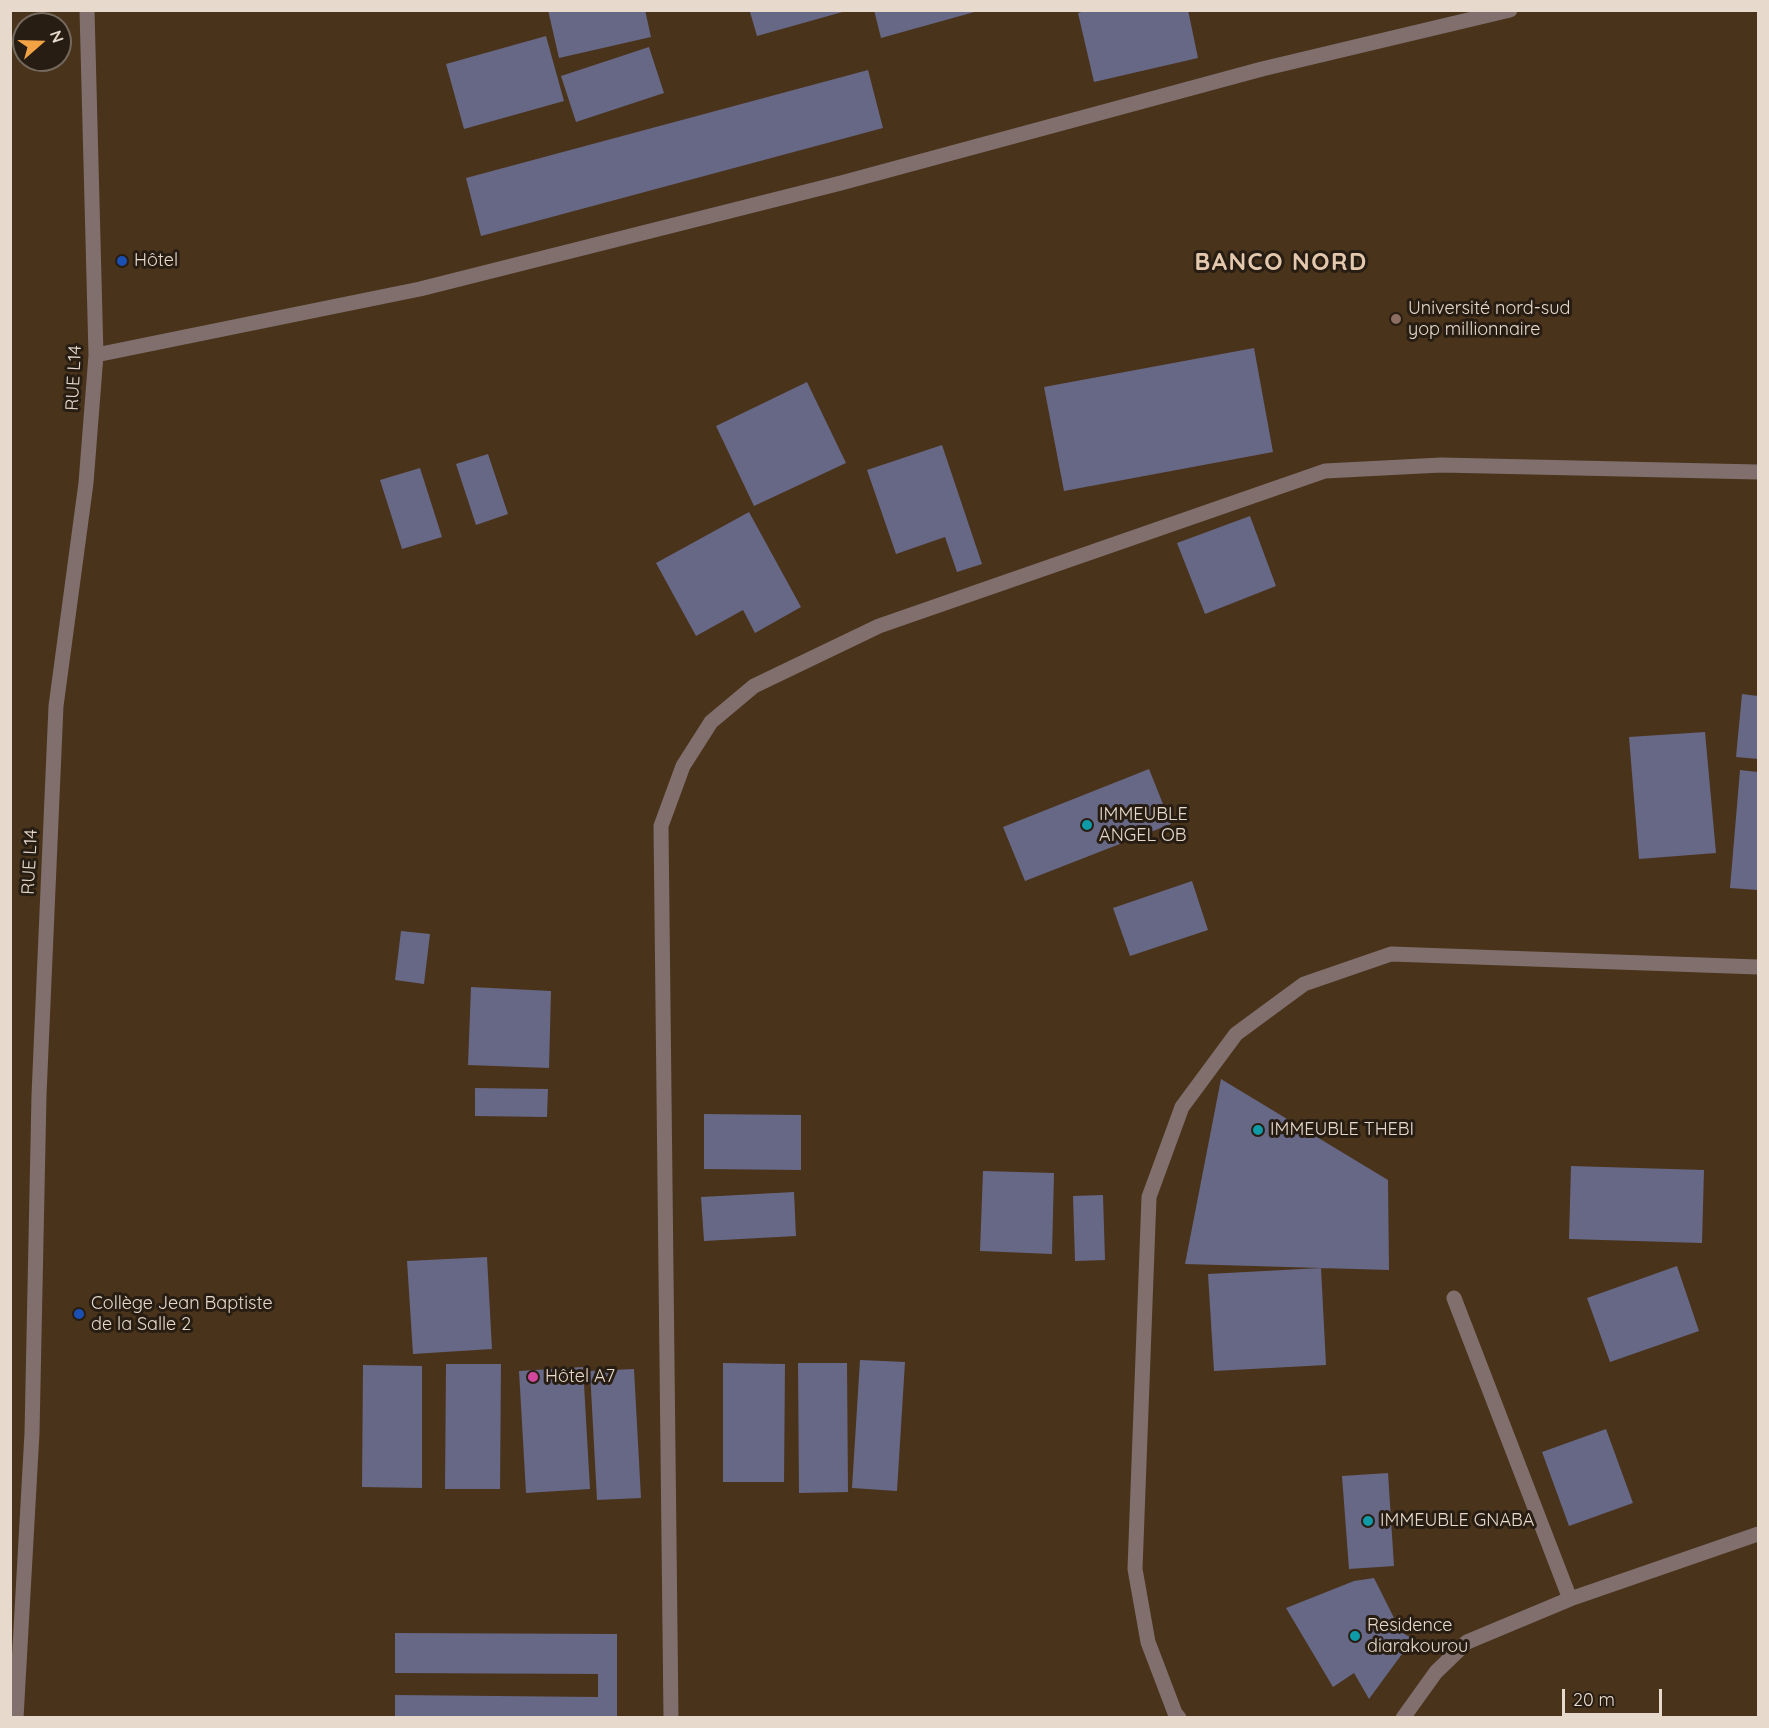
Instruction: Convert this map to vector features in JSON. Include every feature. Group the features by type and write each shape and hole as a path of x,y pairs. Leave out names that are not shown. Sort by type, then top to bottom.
{"street":[{"name":"RUE L14","path":"16,1718 32,1433 39,1095 56,706 86,483 96,355 87,10"},
{"path":"96,355 420,289 841,183 1262,69 1510,10"},
{"path":"671,1718 661,826 683,766 711,722 754,686 879,626 1325,471 1441,465 1758,472"},
{"path":"1179,1718 1175,1713 1148,1642 1136,1569 1149,1197 1182,1107 1236,1034 1304,984 1391,954 1758,968"},
{"path":"1454,1298 1570,1599"},
{"path":"1403,1718 1436,1672 1467,1642 1570,1599 1758,1534"}],"building":[{"path":"548,10 645,10 651,37 559,58"},
{"path":"753,10 846,11 757,36 750,12"},
{"path":"874,10 978,10 978,11 881,38"},
{"path":"1088,10 1188,10 1198,58 1094,82 1078,13"},
{"path":"546,36 564,101 464,129 446,64"},
{"path":"649,47 664,93 576,122 561,76"},
{"path":"868,70 883,128 481,236 466,178"},
{"path":"1254,348 1273,452 1064,491 1044,387"},
{"path":"807,382 846,463 754,506 716,426"},
{"path":"942,445 982,564 957,572 945,537 896,554 867,470"},
{"path":"488,454 508,514 476,525 456,464"},
{"path":"420,468 442,537 402,549 380,480"},
{"path":"749,512 801,607 755,633 743,610 696,636 656,563"},
{"path":"1250,516 1276,586 1205,614 1177,543"},
{"path":"1742,694 1758,696 1758,759 1736,757"},
{"path":"1705,732 1716,853 1639,859 1629,737"},
{"name":"IMMEUBLE ANGEL OB","path":"1149,769 1171,824 1025,881 1003,827"},
{"path":"1740,770 1758,772 1758,890 1730,888"},
{"path":"1192,881 1208,930 1130,956 1113,908"},
{"path":"401,931 430,934 424,984 395,980"},
{"path":"471,987 551,991 549,1068 468,1065"},
{"name":"IMMEUBLE THEBI","path":"1221,1079 1388,1180 1389,1270 1185,1264"},
{"path":"475,1088 548,1089 547,1117 475,1116"},
{"path":"704,1114 801,1115 801,1170 704,1169"},
{"path":"1571,1166 1704,1170 1702,1243 1569,1239"},
{"path":"983,1171 1054,1173 1052,1254 980,1251"},
{"path":"794,1192 796,1236 704,1241 701,1197"},
{"path":"1103,1195 1105,1260 1075,1261 1073,1196"},
{"path":"487,1257 492,1349 413,1354 407,1261"},
{"path":"1677,1266 1699,1331 1610,1362 1587,1298"},
{"path":"1321,1268 1326,1365 1214,1371 1208,1274"},
{"path":"860,1360 905,1362 897,1491 852,1488"},
{"path":"723,1363 785,1364 784,1482 723,1482"},
{"path":"798,1363 847,1363 848,1492 799,1493"},
{"path":"446,1364 501,1364 500,1489 445,1489"},
{"path":"363,1365 422,1366 422,1488 362,1487"},
{"path":"583,1367 590,1489 526,1493 519,1371"},
{"path":"634,1369 641,1498 597,1500 590,1371"},
{"path":"1606,1429 1633,1503 1569,1526 1542,1452"},
{"name":"IMMEUBLE GNABA","path":"1388,1473 1394,1566 1349,1569 1342,1476"},
{"name":"Residence diarakourou","path":"1374,1578 1401,1632 1413,1639 1369,1699 1354,1673 1333,1687 1286,1608 1354,1581"},
{"path":"395,1633 617,1634 617,1718 395,1718 395,1695 598,1697 598,1674 395,1673"}],"place":[{"name":"Hôtel","path":"122,261"},
{"name":"Université nord-sud yop millionnaire","path":"1396,319"},
{"name":"IMMEUBLE ANGEL OB","path":"1087,825"},
{"name":"IMMEUBLE THEBI","path":"1258,1130"},
{"name":"Collège Jean Baptiste de la Salle 2","path":"79,1314"},
{"name":"Hôtel A7","path":"533,1377"},
{"name":"IMMEUBLE GNABA","path":"1368,1521"},
{"name":"Residence diarakourou","path":"1355,1636"}],"district":[{"name":"BANCO NORD","path":"1281,263"}]}
